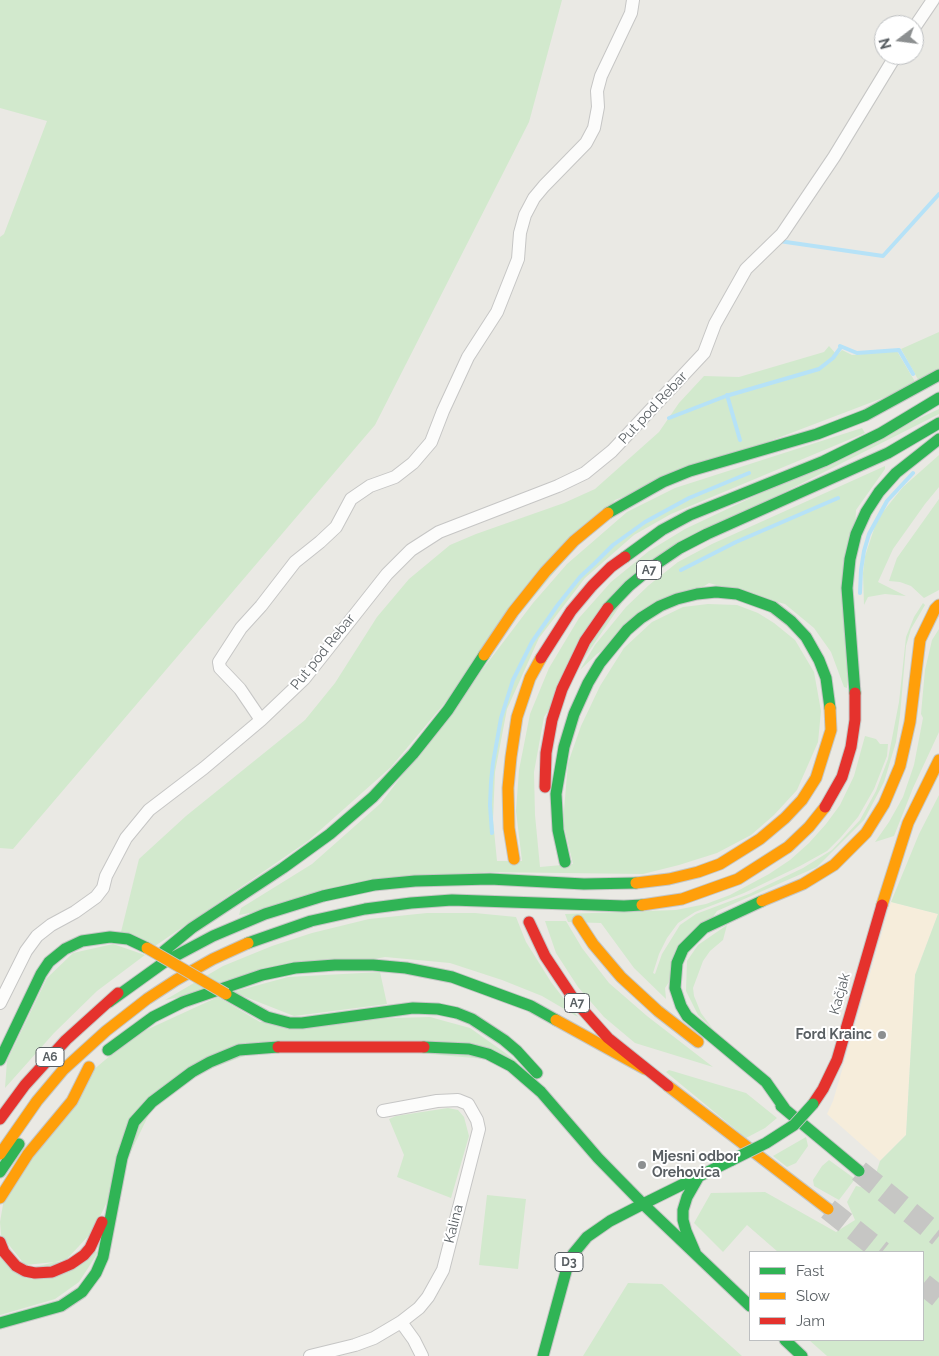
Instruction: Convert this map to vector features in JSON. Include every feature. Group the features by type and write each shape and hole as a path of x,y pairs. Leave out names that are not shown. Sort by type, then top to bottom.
{"main road":[{"path":"109,1002 152,960 192,928 284,868 330,834 372,796 413,754 448,710 513,612 545,572 574,542 606,514 663,482 690,471 817,434 866,415 939,375"},
{"name":"A7","path":"514,859 509,828 508,788 517,717 530,678 554,636 571,611 592,586 611,567 638,546 676,523 738,495 832,457 882,433 939,398"},
{"name":"A7","path":"109,1002 166,962 213,936 265,914 323,896 374,886 424,881 490,879 584,884 640,883 668,880 698,872 720,864 739,854 779,823 802,800 816,778 825,753 831,730 830,698 822,669 806,637 791,621 773,607 737,594 716,592 677,599 648,614 627,630 600,663 588,683 574,714 564,747 557,786 556,807 560,862 548,830 544,779 546,753 552,720 562,689 584,641 606,610 637,580 680,548 707,534 888,453 939,423"},
{"path":"0,1154 47,1088 63,1070 106,1032 147,999 176,980 213,959 246,944 311,921 365,909 412,903 452,900 624,906 682,899 738,879 788,847 810,827 828,803 842,777 851,748 855,720 855,687 847,588 850,559 856,534 866,512 879,492 896,473 939,439"},
{"path":"785,1109 766,1082 700,1030 687,1016 681,1006 675,988 677,962 687,944 704,928 736,912 803,884 834,865 866,832 884,804 900,766 910,722 920,640 934,620 939,605"},
{"name":"Kačjak","path":"643,1204 757,1148 782,1133 794,1125 824,1089 837,1060 894,863 908,822 939,760"},
{"path":"578,921 611,966 632,988 704,1047"},
{"name":"A7","path":"530,922 545,956 575,1001 608,1038 828,1209"},
{"path":"0,1060 41,974 49,962 65,949 82,941 110,937 128,939 147,948 267,1017 290,1023 414,1008 438,1009 462,1015 492,1032 517,1051 543,1082 561,1115"},
{"path":"604,939 645,987 658,1011"},
{"path":"62,1093 124,1037 153,1017 184,1002 262,975 295,968 335,965 373,965 406,968 452,977 531,1006 645,1068"},
{"name":"A6","path":"0,1120 25,1084 66,1040 109,1002"},
{"path":"0,1323 61,1306 82,1292 96,1274 103,1257 127,1140 134,1122 144,1109 192,1072 222,1056 244,1049 326,1047 452,1047 488,1054 510,1066 541,1092 598,1158 643,1204 749,1305"},
{"path":"0,1198 28,1154 72,1101 96,1061"},
{"path":"728,1065 785,1109 824,1144 859,1170"},
{"path":"0,1172 8,1158 35,1124"},
{"path":"695,1253 686,1232 683,1210 687,1197 699,1176"},
{"path":"0,1242 9,1259 25,1271 44,1273 61,1269 78,1260 90,1248 114,1196"},
{"name":"D3","path":"543,1356 568,1264 573,1254 587,1237 610,1221 643,1204"},
{"path":"786,1341 802,1356"}],"street":[{"path":"261,720 240,689 220,668 219,662 241,628 261,606 295,562 336,526 351,499 370,486 395,477 413,463 431,442 468,357 497,312 518,259 520,233 525,215 534,198 586,143 594,128 598,107 597,91 601,76 631,13 633,0"},
{"path":"923,15 933,0"},
{"name":"Put pod Rebar","path":"0,1003 26,951 37,936 96,896 103,888 106,876 126,838 149,810 204,768 261,720 304,680 387,574 411,550 439,532 585,474 612,451 704,353 715,324 746,269 782,234 834,156 890,65"},
{"name":"Kalina","path":"310,1356 355,1345 374,1338 401,1322 428,1298 443,1270 479,1129 477,1120 468,1104 458,1100 437,1101 383,1111"},
{"path":"401,1322 414,1340 422,1356"}],"shaded area":[{"path":"891,902 938,914 915,975 906,1135 880,1161 827,1114 833,1101"}],"green space":[{"path":"0,0 562,0 529,122 375,425 13,849 0,848 0,237 4,234 47,121 0,108"},
{"path":"939,332 939,372 920,383 901,349"},
{"path":"829,346 837,355 842,350 852,355 897,351 917,385 615,500 391,767 308,841 155,946 121,932 139,859 186,816 305,720 335,683 377,617 409,579 450,545 564,503 595,489 659,432 679,403 704,376 739,377 824,352"},
{"path":"939,409 939,414 652,559 544,717 534,772 535,815 540,867 573,864 563,822 568,763 581,726 600,686 624,648 652,622 683,607 708,604 737,605 758,613 795,640 814,672 821,711 818,742 797,790 774,815 751,835 717,853 643,874 485,872 239,915 241,908 312,864 381,803 533,603 567,564 627,512 675,488 862,428 865,433 671,514 634,535 585,578 539,638 507,709 495,772 493,820 497,861 522,861 516,811 519,770 530,714 549,668 579,618 611,582 649,551 685,529"},
{"path":"939,455 939,487 893,549 878,582 906,596 885,594 868,597 864,605 863,573 865,556 875,526 882,513 903,487"},
{"path":"885,466 885,469 856,510 847,688 844,687 831,652 814,628 785,604 709,583 597,654 580,670 595,645 626,607 649,585 678,562 712,544"},
{"path":"939,499 939,590 924,598 911,586 889,581 897,558"},
{"path":"923,603 925,605 911,629 906,646 896,742 884,782 864,820 817,867 717,911 665,988 666,999 634,968 601,923 568,922 565,914 676,910 706,904 730,895 769,874 790,860 809,843 840,805 854,776 865,736 876,739 880,744 888,744 887,756 874,789 858,817 827,851 744,893 695,912 678,923 667,938 659,954 653,973 655,974 662,954 680,925 696,914 749,894 803,868 832,850 860,820 876,791 888,759 899,702 906,637 914,617"},
{"path":"939,629 939,732 913,788 894,836 875,842 903,797 914,765 923,718 921,714 925,670 932,640"},
{"path":"939,795 939,1356 827,1356 810,1341 924,1341 924,1251 777,1251 747,1225 723,1252 694,1223 711,1193 765,1192 836,1232 855,1220 847,1202 856,1186 871,1189 880,1161 906,1135 915,975 938,914 891,902 919,834"},
{"path":"427,913 475,913 516,917 526,942 551,982 578,1017 542,996 502,980 450,963 385,957 165,1000 223,966 272,946 312,933 369,919"},
{"path":"545,921 566,921 582,948 609,983 647,1016 713,1067 635,1043 604,1017 578,987 556,953"},
{"path":"727,925 723,940 710,951 703,961 693,988 701,1013 713,1029 698,1015 686,991 687,961 698,945"},
{"path":"113,944 145,955 97,991 54,1033 5,1088 7,1061 47,978 73,953"},
{"path":"380,972 387,1004 294,1016 233,992 288,977"},
{"path":"218,997 260,1022 430,1017 470,1028 518,1062 284,1041 162,1087 93,1231 65,1261 25,1265 1,1235 0,1222 4,1199 92,1071 124,1044 144,1031"},
{"path":"669,1070 746,1093 777,1118 765,1128 746,1138 666,1072"},
{"path":"448,1108 458,1110 464,1117 469,1136 451,1198 397,1177 404,1155 389,1119 396,1116"},
{"path":"806,1137 808,1146 796,1163 787,1167 773,1156"},
{"path":"829,1160 855,1179 839,1200 814,1186 813,1180 822,1166"},
{"path":"487,1195 526,1199 518,1269 479,1265"},
{"path":"99,1251 79,1282 55,1299 0,1315 0,1255 15,1272"},
{"path":"628,1283 662,1284 742,1356 583,1356"}],"waterway":[{"path":"779,241 883,256 939,194"},
{"path":"840,346 857,353 899,350 913,374"},
{"path":"669,418 726,396 819,369 833,358 841,347"},
{"path":"727,395 740,440"},
{"path":"492,833 491,782 501,718 513,680 532,642 557,606 580,577 613,545 645,522 689,498 749,473"},
{"path":"860,593 861,570 869,534 887,501 913,473"},
{"path":"681,570 736,542 838,498"}],"tunnel":[{"path":"859,1171 939,1236"},
{"path":"828,1209 881,1251"},
{"path":"924,1285 939,1297"}],"traffic: fast":[{"path":"608,513 663,482 690,471 817,434 866,415 939,375"},
{"path":"625,557 662,530 690,515 824,461 881,433 939,398"},
{"path":"608,608 629,586 680,548 707,534 888,453 939,423"},
{"path":"855,693 847,588 850,559 856,534 866,512 879,492 896,473 939,439"},
{"path":"565,862 558,830 556,794 564,747 574,714 588,683 600,663 627,630 660,606 677,599 716,592 737,594 773,607 791,621 806,637 819,660 826,678 830,708"},
{"path":"164,951 192,928 283,868 330,834 373,797 413,754 448,710 484,655"},
{"path":"109,1002 166,961 213,936 265,914 323,896 374,885 415,881 490,879 584,884 636,883"},
{"path":"248,943 311,921 365,909 411,903 452,900 642,905"},
{"path":"762,901 704,928 683,949 677,963 675,988 681,1006 687,1016 766,1082 785,1109"},
{"path":"0,1060 41,974 49,962 65,949 82,941 110,937 128,939 147,948"},
{"path":"108,1050 153,1017 183,1002 262,975 295,968 335,965 373,965 406,968 452,977 531,1006 556,1020"},
{"path":"226,994 267,1017 290,1023 413,1008 438,1009 457,1013 472,1019 504,1040 537,1073"},
{"path":"0,1323 61,1306 82,1292 96,1273 103,1257 122,1158 134,1122 152,1102 192,1072 210,1062 239,1050 278,1047"},
{"path":"424,1047 469,1049 488,1054 511,1066 541,1092 598,1158"},
{"path":"732,1160 766,1143 794,1125 813,1104"},
{"path":"781,1106 859,1171"},
{"path":"0,1172 19,1144"},
{"path":"598,1158 643,1204 749,1305"},
{"path":"643,1204 732,1160"},
{"path":"695,1252 686,1231 683,1210 687,1197 699,1176"},
{"path":"543,1356 568,1264 573,1254 587,1237 610,1221 643,1204"},
{"path":"786,1341 802,1356"}],"traffic: slow":[{"path":"484,655 513,612 545,572 574,541 608,513"},
{"path":"762,901 803,884 834,865 866,833 884,804 900,766 910,722 920,640 935,609 939,605"},
{"path":"514,859 509,828 508,788 511,757 517,717 530,678 541,658"},
{"path":"636,883 669,879 720,864 760,839 785,818 802,800 816,778 831,730 830,708"},
{"path":"882,905 908,823 939,760"},
{"path":"642,905 682,899 738,879 788,847 809,827 825,807"},
{"path":"578,921 593,944 621,977 658,1011 698,1042"},
{"path":"0,1154 37,1101 63,1070 106,1031 147,999 176,980 213,959 248,943"},
{"path":"147,948 226,994"},
{"path":"556,1020 645,1069"},
{"path":"0,1198 28,1154 72,1101 89,1067"},
{"path":"668,1086 828,1209"}],"traffic: jam":[{"path":"541,658 571,611 592,586 611,567 625,557"},
{"path":"545,787 546,753 552,720 562,689 585,641 608,608"},
{"path":"825,807 842,777 851,747 855,720 855,693"},
{"path":"813,1104 823,1089 837,1060 882,905"},
{"path":"529,922 545,956 575,1001 608,1038 668,1086"},
{"path":"0,1119 25,1085 66,1040 118,993"},
{"path":"278,1047 424,1047"},
{"path":"0,1242 4,1252 16,1266 25,1271 35,1273 52,1272 71,1264 84,1255 90,1248 102,1222"}],"place":[{"name":"Ford Krainc","path":"882,1035"},
{"name":"Mjesni odbor Orehovica","path":"642,1165"}]}
